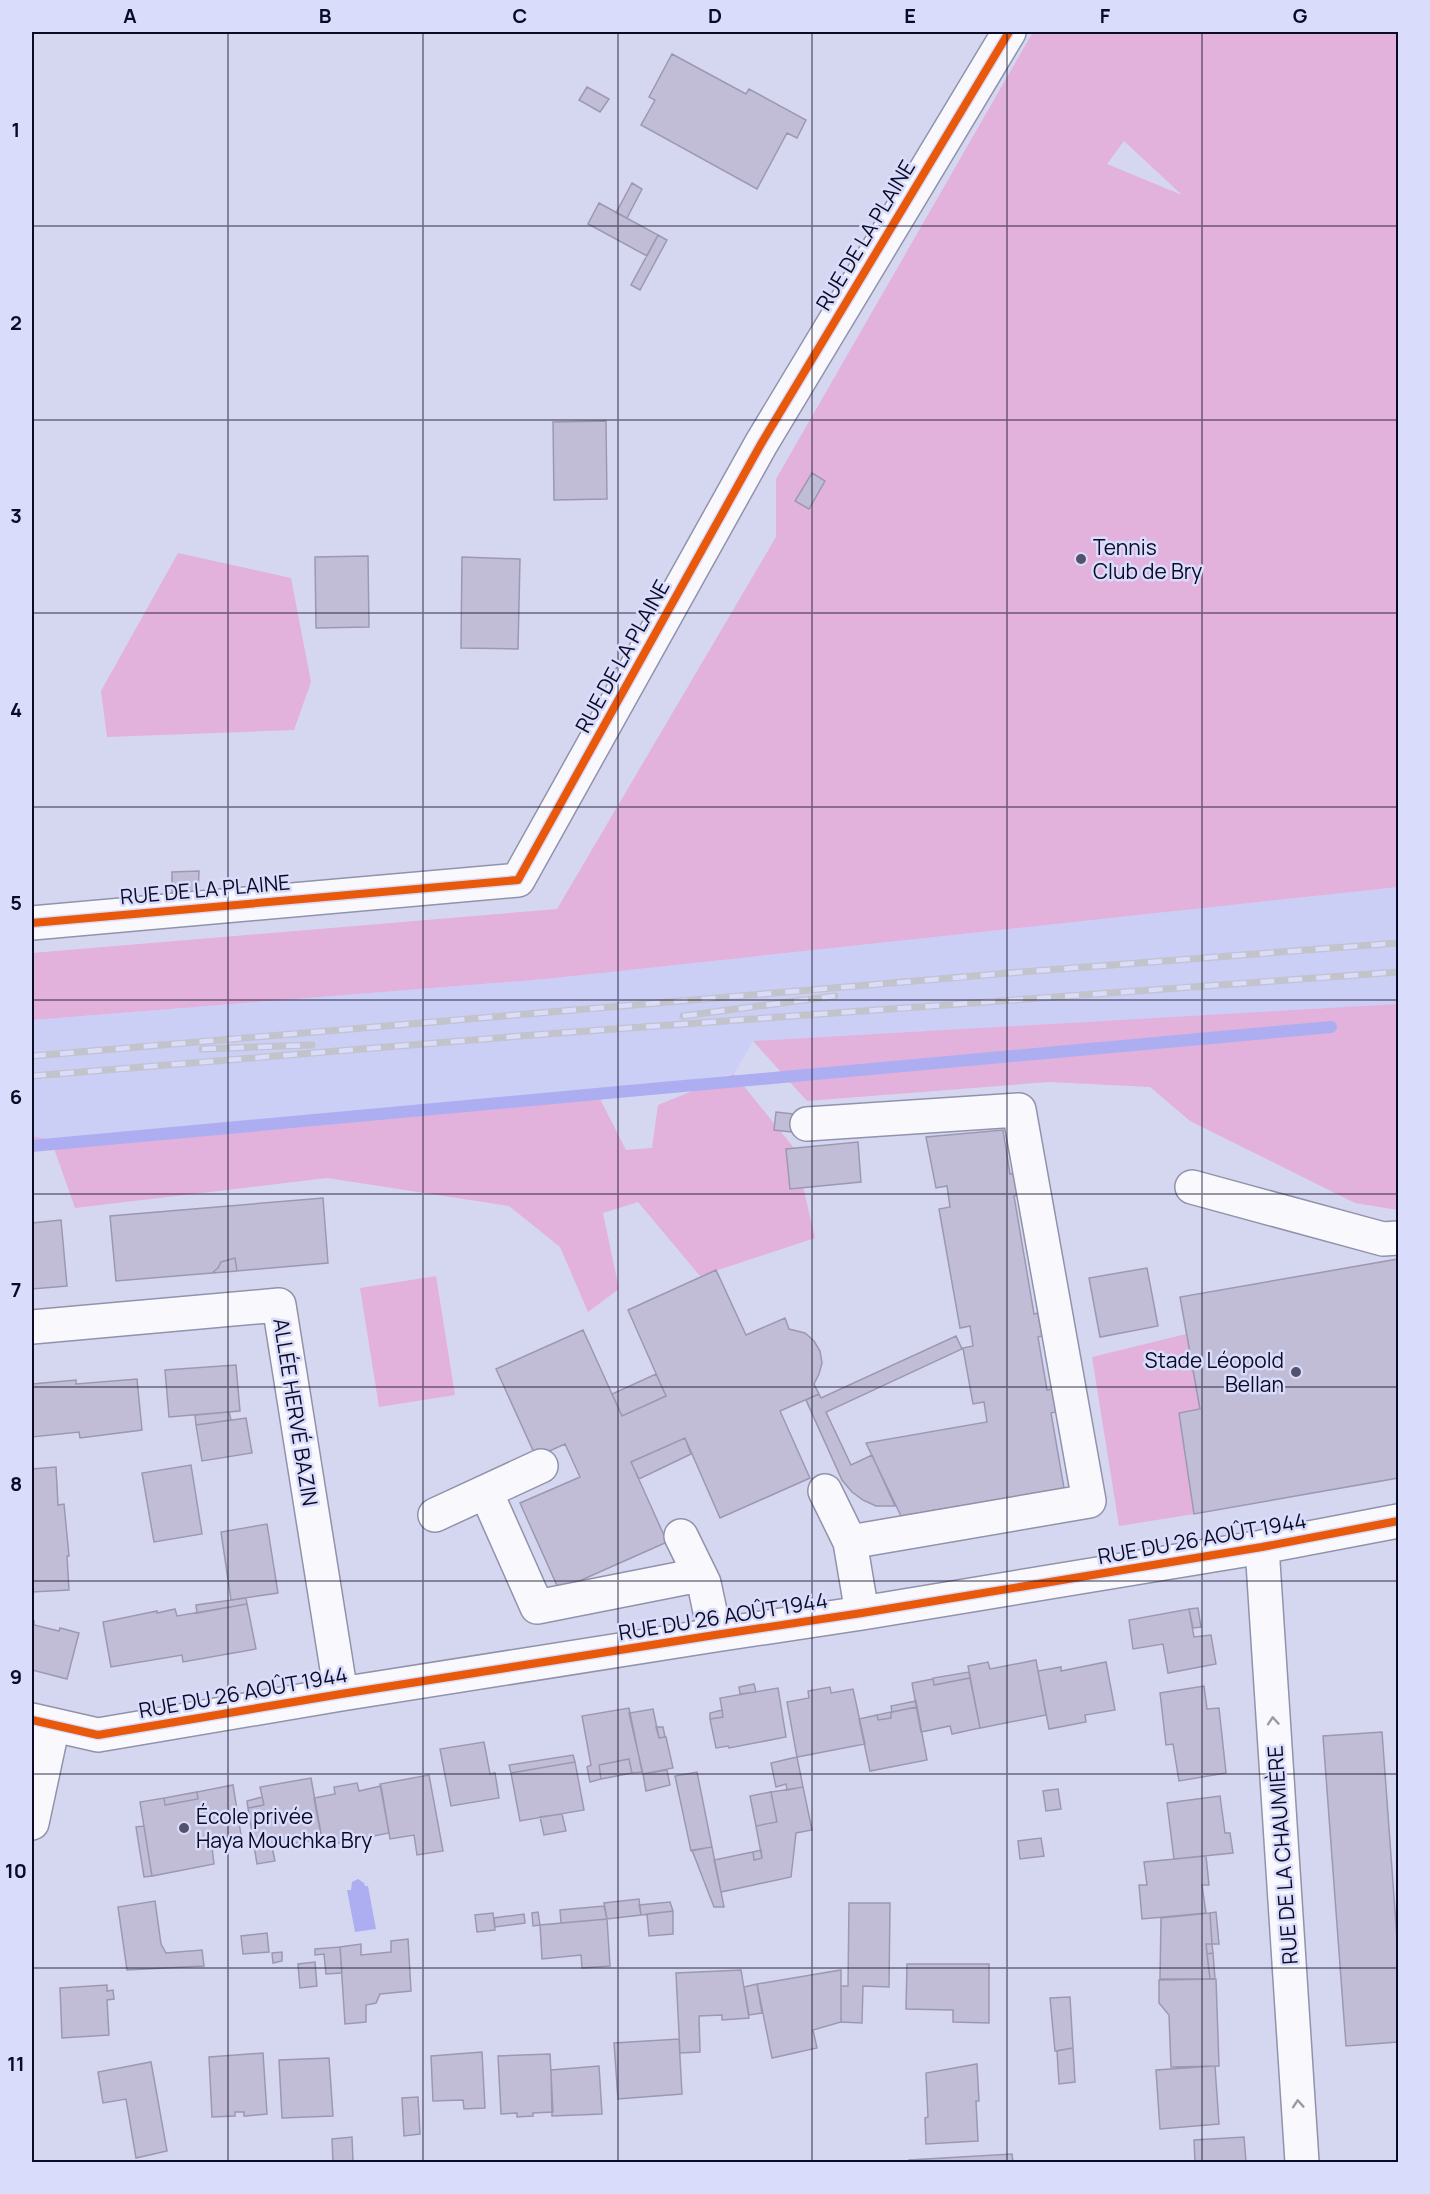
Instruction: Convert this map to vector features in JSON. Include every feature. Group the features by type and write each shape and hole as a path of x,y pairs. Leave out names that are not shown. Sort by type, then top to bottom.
{"street":[{"name":"RUE DE LA PLAINE","path":"32,923 518,880 760,444 1009,32"},
{"path":"807,1124 1019,1110 1089,1502 850,1542"},
{"path":"1192,1187 1383,1239 1398,1238"},
{"name":"ALLÉE HERVÉ BAZIN","path":"32,1327 279,1305 341,1694"},
{"path":"435,1515 541,1466"},
{"path":"825,1491 850,1542 862,1613"},
{"path":"486,1492 537,1607 699,1575"},
{"name":"RUE DU 26 AOÛT 1944","path":"42,1723 98,1735 341,1694 862,1613 1262,1547 1398,1521"},
{"path":"681,1536 704,1583 715,1635"},
{"name":"RUE DE LA CHAUMIÈRE","path":"1262,1547 1302,2163"},
{"path":"32,1823 42,1723"}],"shaded area":[{"name":"Tennis Club de Bry","path":"1033,32 1398,32 1398,887 545,979 32,1020 32,953 557,909 776,537 776,479","holes":["1124,141 1182,195 1107,164"]},
{"path":"178,553 291,578 311,682 294,730 107,737 101,691"},
{"path":"1398,887 1398,1004 753,1041 734,1074 597,1093 51,1140 32,1136 32,1020 545,979"},
{"path":"1398,1004 1398,1210 1355,1203 1190,1121 1150,1087 1049,1082 807,1101 753,1041"},
{"path":"734,1074 794,1148 815,1238 700,1276 638,1202 603,1213 619,1289 588,1312 560,1247 509,1206 327,1178 75,1208 51,1140 597,1093 626,1150 652,1148 658,1105"},
{"path":"32,1136 51,1140 32,1140"},
{"path":"436,1276 455,1395 379,1407 360,1288"},
{"path":"1186,1334 1200,1409 1179,1414 1194,1514 1119,1526 1092,1357"}],"water":[{"path":"358,1879 368,1886 376,1929 355,1932 347,1890 351,1890 352,1882"}],"building":[{"path":"672,54 746,94 749,89 806,120 797,138 787,133 757,189 641,125 655,100 649,97"},
{"path":"587,87 609,99 600,112 579,100"},
{"path":"632,183 642,189 627,218 616,213"},
{"path":"599,203 658,235 647,256 588,224"},
{"path":"658,235 667,240 640,290 631,285"},
{"path":"606,421 607,499 554,500 553,422"},
{"path":"812,473 825,481 809,509 795,501"},
{"path":"368,556 369,627 316,628 315,557"},
{"path":"462,557 520,559 518,649 461,648"},
{"path":"199,871 198,893 172,894 172,872"},
{"path":"776,1112 793,1114 791,1132 774,1130"},
{"path":"1003,1130 1010,1174 1015,1173 1019,1195 1014,1196 1034,1314 1038,1313 1042,1336 1038,1337 1047,1390 1052,1389 1056,1412 1051,1413 1064,1488 901,1516 866,1443 987,1422 984,1402 973,1404 963,1348 973,1346 970,1326 960,1328 939,1209 950,1207 947,1186 936,1188 926,1137"},
{"path":"858,1142 861,1182 790,1189 786,1149"},
{"path":"323,1198 328,1263 237,1271 235,1258 221,1262 212,1273 116,1281 110,1216"},
{"path":"61,1220 67,1286 32,1289 32,1223"},
{"path":"235,1258 237,1271 212,1273 221,1262"},
{"name":"Stade Léopold Bellan","path":"1398,1259 1398,1478 1194,1514 1179,1413 1200,1409 1180,1297"},
{"path":"1147,1268 1158,1326 1100,1337 1089,1278"},
{"path":"716,1270 746,1335 785,1318 789,1329 805,1333 820,1351 822,1363 814,1384 819,1394 780,1411 810,1478 720,1518 685,1438 631,1462 667,1542 559,1590 520,1503 580,1477 565,1444 536,1457 496,1369 583,1330 622,1416 666,1396 628,1310"},
{"path":"956,1336 962,1349 826,1412 851,1465 872,1455 895,1506 876,1506 863,1500 842,1480 806,1400 819,1394 821,1398"},
{"path":"236,1365 240,1411 169,1417 165,1370"},
{"path":"656,1374 666,1396 622,1416 612,1394"},
{"path":"137,1379 142,1430 80,1438 79,1432 32,1437 32,1384 76,1380 76,1384"},
{"path":"229,1412 231,1420 196,1425 195,1415"},
{"path":"246,1418 252,1453 202,1461 196,1425"},
{"path":"685,1438 691,1454 639,1479 631,1462"},
{"path":"191,1465 202,1534 154,1542 142,1473"},
{"path":"56,1467 58,1505 64,1504 69,1556 67,1556 69,1590 32,1592 32,1469"},
{"path":"267,1524 278,1593 231,1600 221,1532"},
{"path":"246,1598 247,1604 197,1613 196,1605"},
{"path":"247,1604 256,1649 183,1662 182,1655 111,1667 103,1622 157,1611 157,1613 175,1609 177,1616"},
{"path":"1198,1608 1201,1627 1193,1628 1189,1609"},
{"path":"1189,1609 1194,1637 1211,1635 1216,1664 1168,1673 1163,1644 1133,1649 1129,1620"},
{"path":"32,1621 34,1625 79,1633 67,1679 32,1670"},
{"path":"1036,1660 1046,1715 980,1728 968,1666 988,1662 990,1669"},
{"path":"1106,1662 1115,1710 1085,1715 1086,1722 1049,1729 1038,1671 1061,1667 1061,1671"},
{"path":"969,1672 970,1678 934,1685 933,1678"},
{"path":"970,1678 980,1728 952,1734 950,1726 921,1732 912,1683 933,1679 934,1685"},
{"path":"754,1684 756,1692 740,1694 739,1687"},
{"path":"1204,1686 1207,1709 1219,1708 1226,1773 1179,1781 1173,1744 1166,1745 1160,1693"},
{"path":"830,1687 831,1693 853,1689 865,1744 797,1757 787,1702 809,1698 808,1691"},
{"path":"778,1688 786,1737 729,1748 728,1746 716,1748 710,1719 723,1717 720,1698"},
{"path":"916,1701 917,1707 892,1712 891,1706"},
{"path":"917,1707 927,1760 870,1771 859,1719 877,1715 878,1720 891,1718 891,1712"},
{"path":"629,1708 642,1772 632,1773 629,1759 599,1765 601,1779 590,1782 587,1767 591,1765 582,1716"},
{"path":"653,1709 659,1738 666,1737 673,1768 643,1774 629,1713"},
{"path":"722,1710 723,1717 710,1719 710,1713"},
{"path":"891,1712 891,1718 878,1720 877,1715"},
{"path":"656,1727 663,1727 665,1737 659,1738"},
{"path":"1382,1732 1398,1952 1398,2042 1346,2046 1323,1736"},
{"path":"484,1742 490,1774 495,1773 499,1798 451,1806 440,1749"},
{"path":"573,1755 575,1762 511,1773 509,1765"},
{"path":"797,1757 803,1787 787,1790 786,1784 776,1787 771,1763"},
{"path":"629,1759 632,1773 601,1779 599,1765"},
{"path":"575,1762 584,1810 520,1821 511,1773"},
{"path":"667,1770 670,1785 646,1791 643,1774"},
{"path":"697,1772 712,1847 691,1851 675,1776"},
{"path":"429,1775 443,1851 417,1855 414,1835 390,1839 380,1784"},
{"path":"311,1778 322,1839 272,1847 275,1861 257,1864 248,1808 264,1805 260,1787"},
{"path":"357,1783 359,1791 381,1786 389,1833 323,1846 314,1798 335,1794 334,1787"},
{"path":"233,1785 242,1841 212,1847 214,1864 152,1876 140,1802 164,1798 165,1805 198,1799 197,1792"},
{"path":"803,1787 812,1830 796,1833 791,1877 721,1892 714,1860 753,1852 754,1860 762,1858 756,1826 777,1822 771,1792"},
{"path":"1058,1789 1061,1809 1046,1811 1043,1791"},
{"path":"197,1792 198,1799 165,1805 164,1798"},
{"path":"771,1792 777,1822 756,1826 750,1796"},
{"path":"1220,1796 1225,1833 1230,1833 1233,1853 1174,1859 1167,1803"},
{"path":"262,1797 264,1805 248,1808 247,1801"},
{"path":"562,1814 566,1831 544,1835 540,1817"},
{"path":"144,1826 152,1876 144,1877 136,1827"},
{"path":"1041,1838 1044,1856 1020,1859 1018,1841"},
{"path":"712,1847 724,1907 714,1907 692,1850"},
{"path":"761,1850 762,1858 754,1860 753,1852"},
{"path":"1206,1856 1209,1885 1202,1885 1206,1913 1142,1919 1139,1885 1147,1885 1144,1862"},
{"path":"639,1899 641,1915 607,1919 604,1903"},
{"path":"155,1901 161,1944 166,1953 202,1950 204,1966 127,1970 118,1907"},
{"path":"670,1902 673,1911 641,1915 639,1905"},
{"path":"849,1903 890,1903 889,1987 863,1986 862,2023 841,2022 841,1986 848,1986"},
{"path":"604,1906 607,1919 561,1923 560,1910"},
{"path":"673,1911 673,1934 649,1936 647,1914"},
{"path":"538,1912 540,1925 533,1926 532,1913"},
{"path":"1216,1912 1219,1944 1212,1944 1210,1913"},
{"path":"493,1913 495,1930 477,1932 475,1915"},
{"path":"1210,1913 1212,1944 1206,1944 1210,1979 1160,1979 1161,1918"},
{"path":"524,1914 525,1923 495,1927 494,1918"},
{"path":"607,1919 610,1966 582,1968 581,1955 542,1959 540,1925"},
{"path":"267,1933 269,1952 243,1954 241,1936"},
{"path":"408,1939 411,1991 380,1994 376,2003 366,2005 366,2022 345,2024 340,1947 361,1944 361,1955 391,1952 391,1941"},
{"path":"1206,1944 1212,1944 1213,1953 1207,1954"},
{"path":"340,1947 342,1973 326,1974 324,1954 315,1955 315,1949"},
{"path":"282,1952 282,1961 273,1963 272,1953"},
{"path":"1213,1953 1215,1979 1210,1979 1207,1954"},
{"path":"315,1962 317,1986 300,1988 298,1964"},
{"path":"907,1964 989,1964 989,2023 953,2022 953,2010 906,2009"},
{"path":"741,1970 749,2018 722,2020 722,2015 699,2016 700,2052 680,2053 676,1973"},
{"path":"841,1970 841,2022 813,2030 817,2048 772,2058 757,1984"},
{"path":"1216,1979 1219,2066 1171,2067 1169,2015 1159,2003 1159,1980"},
{"path":"757,1984 762,2013 749,2015 744,1987"},
{"path":"107,1985 107,1991 113,1990 114,1999 107,2000 109,2035 62,2038 60,1988"},
{"path":"1070,1997 1073,2048 1055,2051 1050,1998"},
{"path":"679,2039 682,2094 618,2099 614,2043"},
{"path":"1073,2048 1075,2082 1059,2084 1057,2051"},
{"path":"482,2052 485,2108 464,2109 463,2100 433,2101 431,2056"},
{"path":"263,2053 267,2114 244,2116 244,2112 235,2112 235,2116 212,2117 209,2057"},
{"path":"550,2054 553,2112 517,2117 517,2113 501,2114 498,2056"},
{"path":"329,2058 333,2116 282,2118 279,2060"},
{"path":"151,2062 167,2151 136,2158 126,2099 103,2103 98,2072"},
{"path":"977,2064 978,2141 926,2144 925,2118 928,2117 926,2073"},
{"path":"599,2066 602,2114 552,2116 551,2070"},
{"path":"1215,2066 1219,2124 1160,2129 1156,2070"},
{"path":"418,2097 420,2134 404,2136 402,2098"},
{"path":"352,2137 353,2162 333,2162 332,2139"},
{"path":"1244,2137 1246,2162 1195,2162 1194,2140"},
{"path":"1012,2154 1013,2162 909,2162 909,2160"}],"waterway":[{"path":"32,1146 1331,1027"}],"railway":[{"path":"32,1056 1034,971 1398,943"},
{"path":"32,1076 546,1034 1398,972"},
{"path":"683,1016 835,996"},
{"path":"202,1049 312,1045"}],"cycle path":[{"path":"32,923 518,880 761,444 1009,32"},
{"path":"32,1720 98,1735 341,1694 862,1613 1262,1547 1398,1521"}],"place":[{"name":"Tennis Club de Bry","path":"1081,559"},
{"name":"Stade Léopold Bellan","path":"1296,1372"},
{"name":"École privée Haya Mouchka Bry","path":"184,1828"}]}
